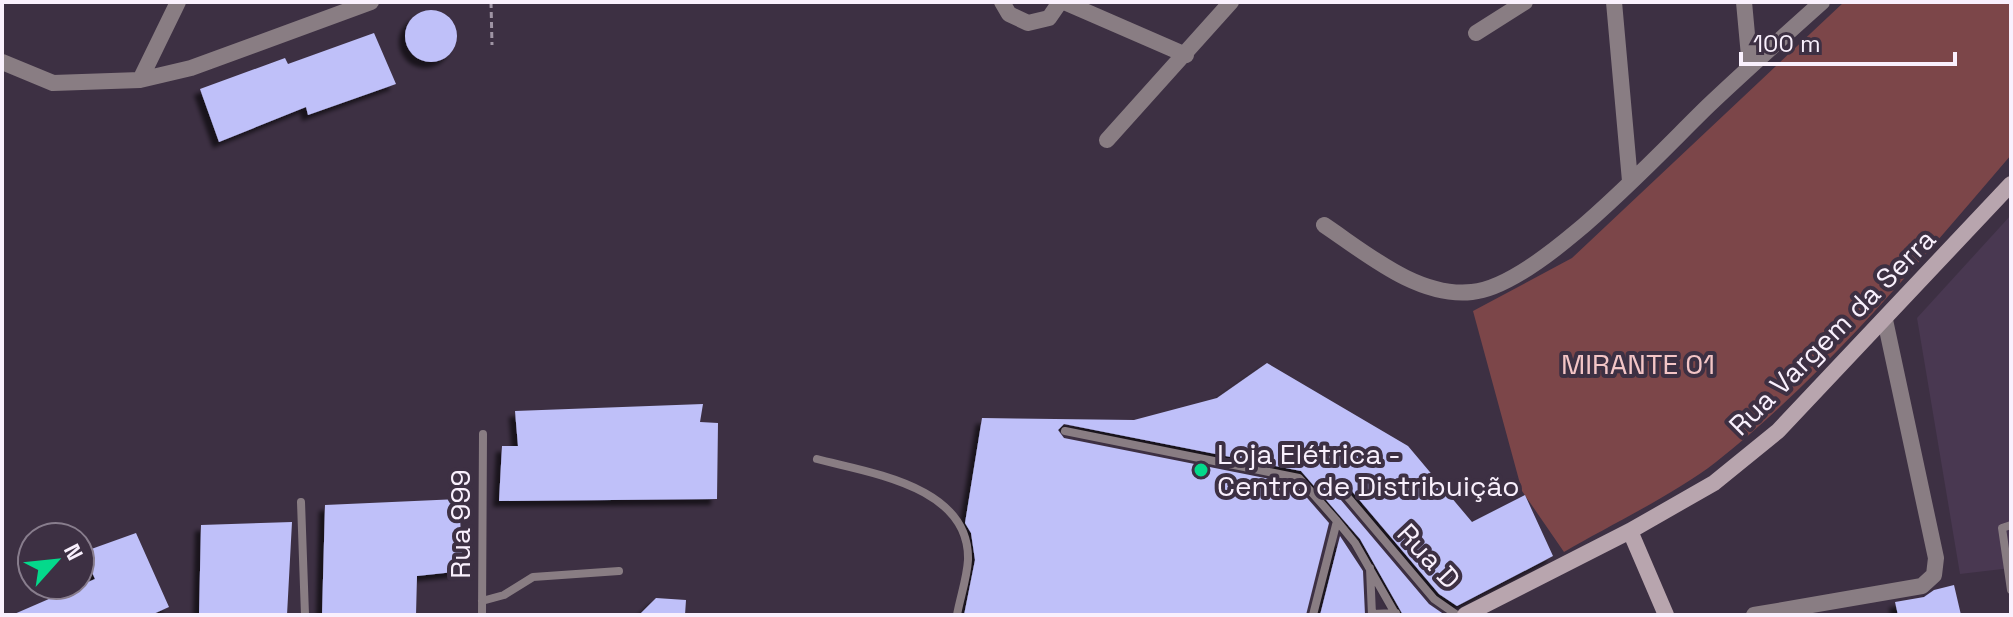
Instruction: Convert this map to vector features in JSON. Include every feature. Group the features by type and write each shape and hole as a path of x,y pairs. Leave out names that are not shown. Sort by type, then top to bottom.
{"street":[{"path":"140,80 178,2"},
{"path":"2,62 53,83 140,80 191,68 371,2"},
{"path":"1002,2 1009,14 1028,23 1049,18 1062,2 1186,55"},
{"path":"1476,33 1525,2"},
{"path":"1614,2 1630,181"},
{"path":"1744,2 1750,67"},
{"path":"1324,225 1371,256 1434,289 1472,292 1512,279 1556,247 1630,181 1822,2"},
{"path":"1107,140 1186,55 1223,6"},
{"name":"Rua Vargem da Serra","path":"1465,615 1630,531 1714,483 1778,431 2011,184"},
{"path":"1754,615 1922,586 1934,575 1936,558 1885,320"},
{"path":"1630,531 1666,615"}],"lane":[{"path":"1065,431 1299,478 1337,521 1370,567 1396,614 1372,614 1370,567"},
{"name":"Rua 999","path":"482,615 483,434"},
{"path":"817,459 916,485 952,514 963,535 968,559 957,615"},
{"name":"Rua D","path":"1340,488 1434,599 1457,615"},
{"path":"301,502 305,615"},
{"path":"1313,615 1337,521"},
{"path":"2011,525 2002,528 2011,590"},
{"path":"482,601 504,595 533,577 619,571"}],"path":[{"path":"491,2 492,45"}],"shaded area":[{"path":"2011,215 2011,568 1960,574 1917,318"}],"green space":[{"name":"MIRANTE 01","path":"1844,2 2011,2 2011,155 1871,316 1757,428 1681,486 1564,552 1522,491 1473,311 1572,258"}],"building":[{"path":"431,10 450,17 457,36 450,55 431,62 412,55 405,36 412,17"},
{"path":"374,33 396,84 308,115 306,107 219,142 200,89 285,58 288,64"},
{"name":"Loja Elétrica - Centro de Distribuição","path":"1267,363 1408,446 1472,522 1525,495 1553,556 1457,606 1439,594 1345,483 1336,482 1335,493 1429,604 1445,615 1403,615 1360,539 1301,471 1064,424 1058,430 1064,438 1295,484 1329,523 1306,615 964,615 975,560 971,533 965,523 982,418 1134,420 1217,398"},
{"path":"703,404 700,422 718,423 717,499 499,501 502,446 518,446 515,411"},
{"path":"459,499 463,571 417,576 416,615 322,615 325,505"},
{"path":"292,522 287,615 199,615 201,525"},
{"path":"136,533 169,607 151,615 12,615 44,601 96,601 96,547"},
{"path":"1340,536 1363,571 1365,615 1320,615"},
{"path":"1954,585 1961,615 1898,615 1895,602 1924,597 1934,590"},
{"path":"656,598 686,600 685,615 639,615"}],"place":[{"name":"Loja Elétrica - Centro de Distribuição","path":"1201,470"}]}
